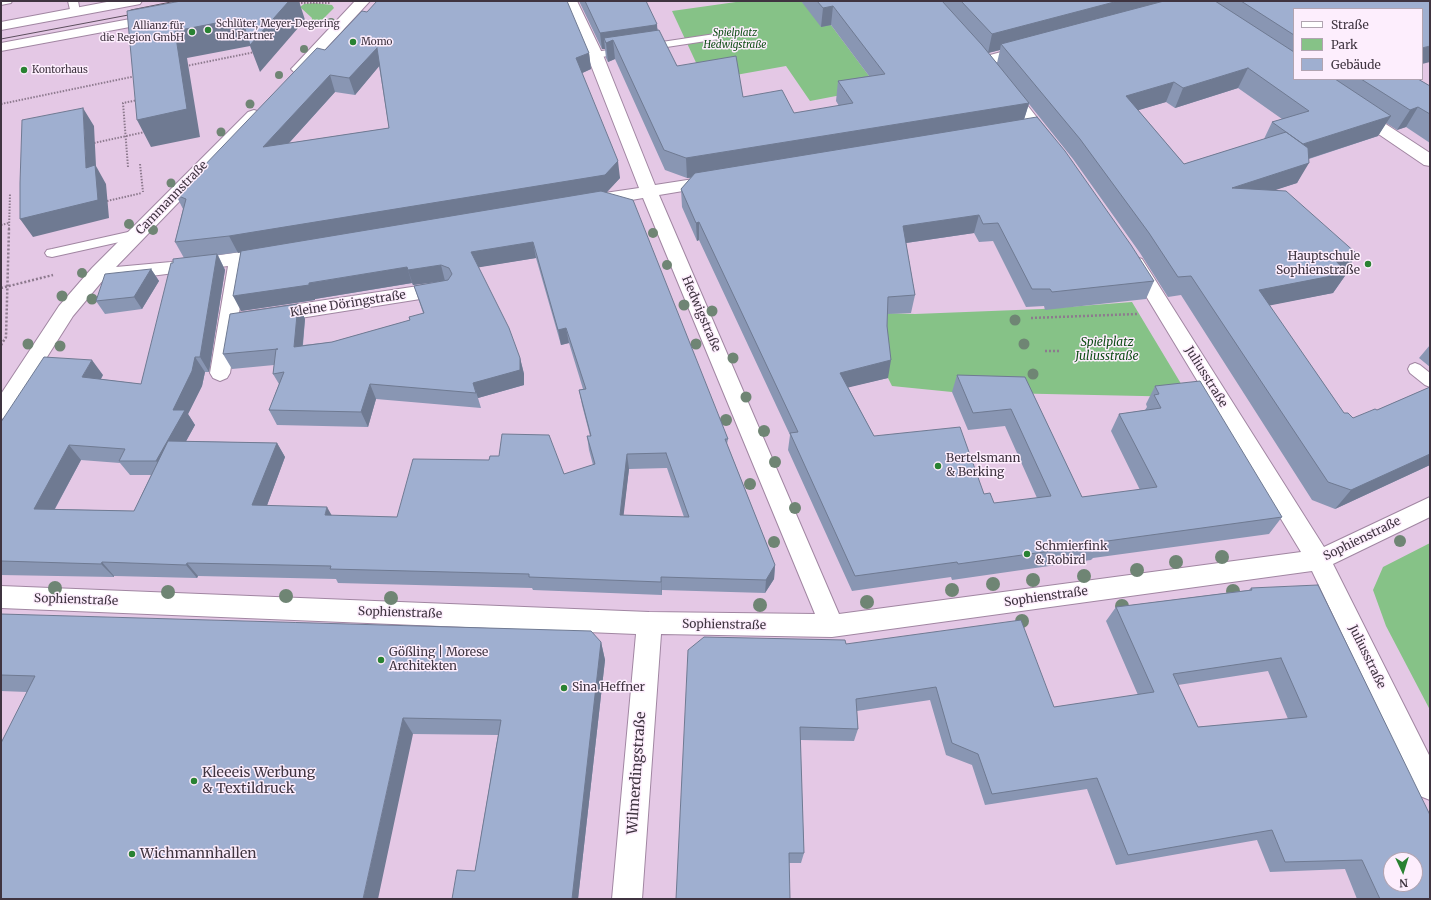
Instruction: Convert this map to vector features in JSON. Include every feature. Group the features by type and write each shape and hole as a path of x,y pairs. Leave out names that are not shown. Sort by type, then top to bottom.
{"street":[{"path":"1,26 74,7 135,1"},
{"path":"287,80 364,1"},
{"name":"Hedwigstraße","path":"570,1 595,55 649,192 832,626"},
{"path":"1,47 173,15"},
{"path":"1037,47 987,65 1056,152"},
{"path":"1308,80 1430,161"},
{"name":"Cammannstraße","path":"1,411 66,311 99,273 266,102"},
{"path":"1014,130 1036,127"},
{"path":"576,203 730,178"},
{"name":"Juliusstraße","path":"1123,245 1319,560 1430,786"},
{"path":"99,273 128,272 238,260 284,252"},
{"path":"220,373 238,260"},
{"name":"Kleine Döringstraße","path":"228,322 445,289"},
{"name":"Sophienstraße","path":"1,597 649,623 832,626 1319,560 1430,506"},
{"name":"Wilmerdingstraße","path":"627,899 649,623"}],"lane":[{"path":"1,2 7,1"},
{"path":"595,55 716,37"},
{"path":"52,253 137,234"},
{"path":"1415,369 1430,381"}],"path":[{"path":"291,4 306,2 334,3"},
{"path":"186,66 255,52"},
{"path":"1,104 140,76"},
{"path":"128,167 123,103 138,100"},
{"path":"94,143 150,131"},
{"path":"1,140 1,186"},
{"path":"140,164 143,193"},
{"path":"107,201 150,191"},
{"path":"1,345 6,337 10,193"},
{"path":"1,225 10,223"},
{"path":"1,288 51,276"},
{"path":"1031,318 1104,316 1144,313"},
{"path":"1045,352 1060,351"}],"green space":[{"name":"Spielplatz Hedwigstraße","path":"743,1 801,1 831,25 878,88 810,101 786,66 719,78 699,69 672,11"},
{"path":"314,3 332,5 334,8 316,26 313,27 311,26 312,18 300,7 304,4"},
{"name":"Spielplatz Juliusstraße","path":"1132,302 1189,397 952,392 892,386 888,378 884,313 915,314 1042,309"},
{"path":"1430,543 1430,710 1386,626 1373,590 1383,567"}],"building":[{"path":"181,1 289,1 250,45 242,18 175,31 187,109 137,120 127,11"},
{"path":"377,1 567,1 589,53 576,58 618,161 605,175 229,236 175,242 186,199 176,195 317,48 325,50 362,11 367,12","holes":["377,48 389,128 263,147 330,75 349,78"]},
{"path":"585,1 646,1 657,24 600,33"},
{"path":"817,1 942,1 982,45 1029,103 686,158 664,150 613,40 606,43 604,38 659,30 677,66 736,56 743,97 782,90 794,113 853,103 838,81 885,74 833,6 823,8"},
{"path":"961,1 1118,1 992,34"},
{"path":"1164,1 1215,1 1293,51 1293,80 1337,80 1391,116 1303,144 1286,132 1308,148 1309,163 1232,188 1286,191 1357,254 1335,260 1347,273 1259,290 1344,413 1348,413 1353,418 1375,409 1377,410 1430,387 1430,454 1351,490 1328,482 1191,276 1178,277 1149,233 1080,139 1001,44","holes":["1248,68 1309,111 1272,122 1286,132 1184,164 1126,96 1174,82 1183,88"]},
{"path":"1241,1 1430,1 1430,46 1423,48 1423,8 1293,8 1293,34"},
{"path":"1363,80 1420,80 1430,86 1430,114 1418,107 1410,110"},
{"path":"83,108 86,168 95,165 98,200 20,219 22,120"},
{"path":"1037,117 1065,151 1131,245 1154,281 1052,292 1050,289 1032,289 998,223 983,224 979,215 903,226 915,295 888,297 887,326 891,360 840,373 874,436 960,427 984,494 990,493 994,503 1051,496 1011,409 973,413 957,375 1025,377 1082,497 1157,487 1119,414 1161,408 1154,395 1159,394 1155,386 1200,381 1282,517 1100,542 1101,544 958,564 957,562 855,576 790,433 798,432 699,222 696,223 681,189 695,173"},
{"path":"601,191 633,200 728,439 725,439 775,565 766,580 661,577 661,582 529,577 529,574 330,569 331,566 187,563 186,565 102,562 101,564 1,561 1,422 44,357 92,360 82,377 141,384 173,259 217,254 200,357 195,357 192,371 173,410 185,410 156,461 119,461 125,449 69,445 34,509 134,511 168,441 277,443 252,505 327,507 325,515 397,517 413,459 489,460 490,456 499,456 502,434 549,435 564,474 595,464 587,436 591,436 579,390 586,389 566,328 558,330 533,242 471,252 509,328 520,358 520,370 473,383 476,393 370,384 361,412 269,410 284,372 273,374 276,349 223,354 230,314 298,304 294,347 332,342 410,320 409,317 424,313 414,286 448,280 452,274 449,268 441,265 408,270 407,267 309,283 309,285 233,296 241,251","holes":["666,453 689,517 620,515 627,454"]},
{"path":"151,269 134,297 96,301 105,274"},
{"path":"1318,585 1430,815 1430,899 1380,899 1362,860 1285,862 1272,830 1128,855 1097,778 992,794 978,754 952,743 936,687 856,699 858,729 800,727 804,853 789,853 790,899 676,899 688,650 704,637 845,640 846,644 1021,620 1054,707 1154,692 1116,607 1252,590 1251,588","holes":["1281,658 1307,717 1198,727 1173,674"]},
{"path":"1,614 591,631 601,642 572,899 452,899 457,870 475,871 501,720 403,718 363,899 1,899 1,743 35,676 1,675"}],"tram line":[{"path":"131,10 176,1"},
{"path":"1,39 139,13"}],"place":[{"name":"Schlüter, Meyer-Degering und Partner","path":"208,30"},
{"name":"Allianz für die Region GmbH","path":"192,32"},
{"name":"Momo","path":"353,42"},
{"name":"Kontorhaus","path":"24,70"},
{"name":"Hauptschule Sophienstraße","path":"1368,264"},
{"name":"Bertelsmann & Berking","path":"938,466"},
{"name":"Schmierfink & Robird","path":"1027,554"},
{"name":"Gößling | Morese Architekten","path":"381,660"},
{"name":"Sina Heffner","path":"564,688"},
{"name":"Kleeeis Werbung & Textildruck","path":"194,781"},
{"name":"Wichmannhallen","path":"132,854"}]}
